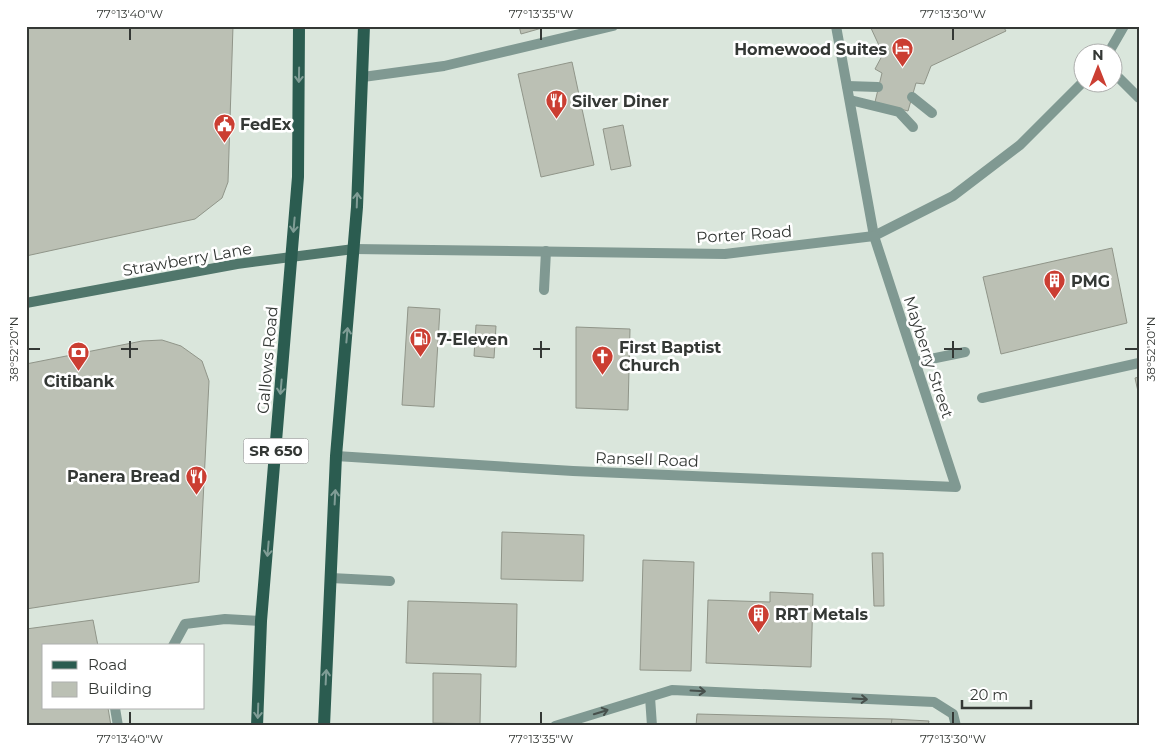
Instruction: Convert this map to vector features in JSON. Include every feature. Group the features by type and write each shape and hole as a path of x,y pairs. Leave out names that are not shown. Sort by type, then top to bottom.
{"main road":[{"name":"Gallows Road","path":"257,726 261,621 298,176 299,26"},
{"path":"324,726 336,456 354,249 364,26"}],"street":[{"path":"362,77 444,66 613,26"},
{"name":"Mayberry Street","path":"836,26 874,236 956,487"},
{"path":"1115,42 1124,26"},
{"path":"1122,80 1139,98"},
{"path":"847,86 878,87"},
{"name":"Porter Road","path":"354,249 725,254 874,236 953,196 1020,145 1073,92"},
{"path":"912,96 932,113"},
{"path":"850,100 899,112 913,127"},
{"name":"Strawberry Lane","path":"26,303 292,256 354,249"},
{"path":"544,290 546,251"},
{"path":"916,362 965,352"},
{"path":"982,398 1139,362"},
{"name":"Ransell Road","path":"336,456 573,470 956,487"},
{"path":"331,578 390,581"},
{"path":"174,644 185,624 225,619 261,621"},
{"path":"554,726 672,690 934,702 953,714 956,726"},
{"path":"650,697 652,726"},
{"path":"115,710 118,726"}],"building":[{"path":"26,26 233,26 228,182 222,198 195,219 26,256"},
{"path":"519,26 549,26 521,34"},
{"name":"Homewood Suites","path":"870,26 1003,26 1006,31 931,66 924,84 916,83 908,111 875,102 882,73 875,69 883,54"},
{"name":"Silver Diner","path":"572,62 594,165 541,177 518,74"},
{"path":"623,125 631,166 611,170 603,129"},
{"name":"PMG","path":"1112,248 1127,323 1001,354 983,277"},
{"path":"408,307 440,309 434,407 402,405"},
{"path":"476,325 496,326 494,358 474,356"},
{"path":"576,327 630,329 628,410 576,408"},
{"path":"162,340 181,346 202,361 209,381 199,582 26,609 26,364 142,341"},
{"path":"1139,377 1139,396 1135,378"},
{"path":"502,532 584,535 583,581 501,579"},
{"path":"872,553 883,553 884,606 874,606"},
{"path":"643,560 694,562 691,671 640,670"},
{"name":"RRT Metals","path":"770,592 813,594 811,667 706,663 708,600 770,602"},
{"path":"408,601 517,604 516,667 406,663"},
{"path":"93,620 98,644 42,644 42,710 108,710 111,726 26,726 26,629"},
{"path":"433,673 481,674 480,724 433,723"},
{"path":"697,714 892,719 891,726 696,726"},
{"path":"892,719 929,721 928,726 891,726"}],"place":[{"name":"Homewood Suites","path":"903,68"},
{"name":"Silver Diner","path":"556,120"},
{"name":"FedEx","path":"224,143"},
{"name":"PMG","path":"1055,300"},
{"name":"7-Eleven","path":"421,358"},
{"name":"Citibank","path":"79,371"},
{"name":"First Baptist Church","path":"603,375"},
{"name":"Panera Bread","path":"196,495"},
{"name":"RRT Metals","path":"759,633"}]}
